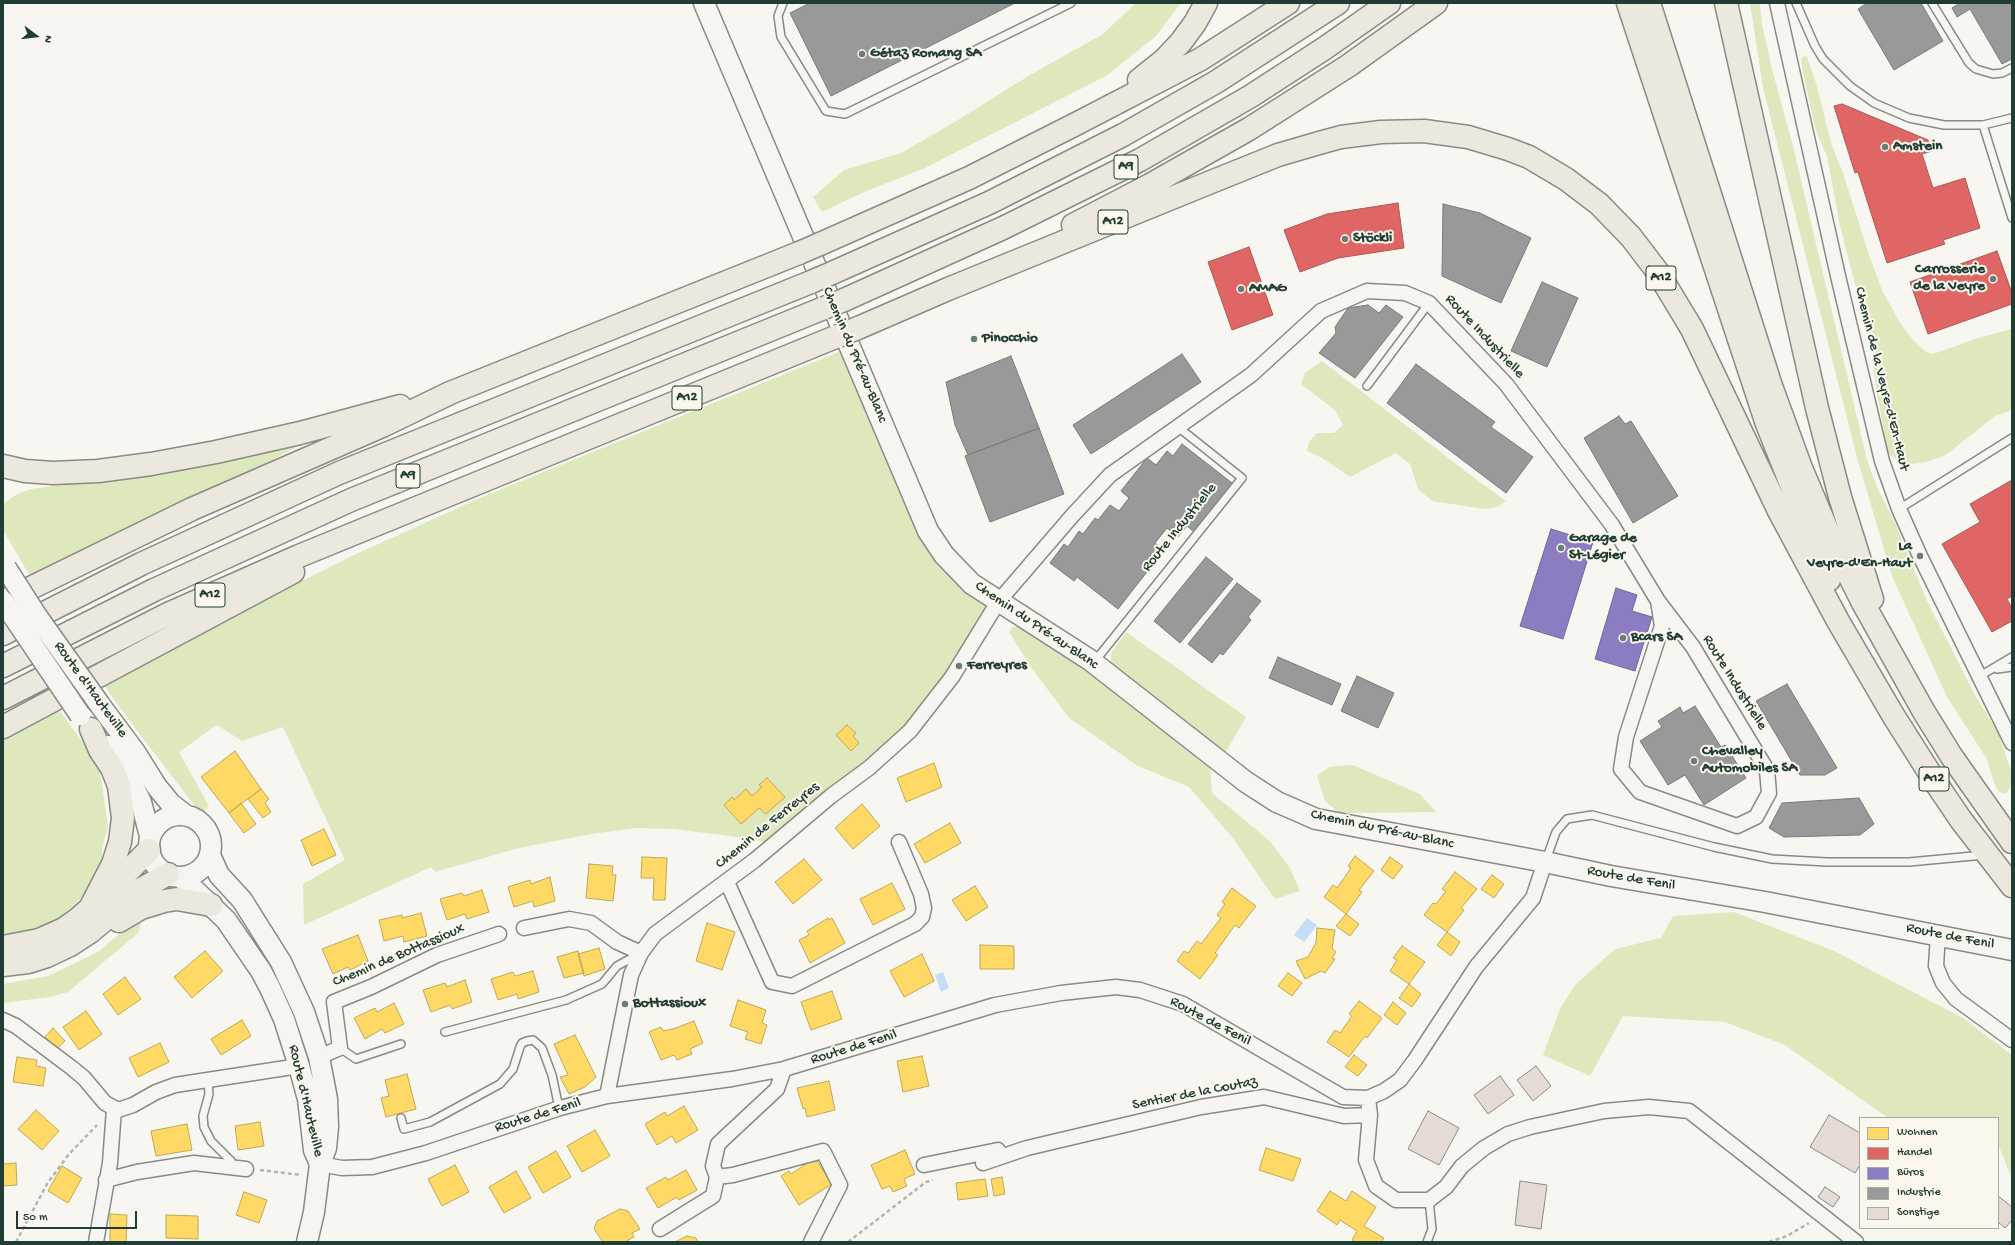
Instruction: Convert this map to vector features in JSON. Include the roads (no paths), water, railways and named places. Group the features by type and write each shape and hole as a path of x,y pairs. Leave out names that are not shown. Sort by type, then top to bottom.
{"highway":[{"path":"1076,124 1123,92 1164,60 1189,33 1206,3"},
{"path":"3,601 192,509 382,426 450,393 800,253 969,178 1201,59 1288,3"},
{"name":"A9","path":"3,634 148,561 333,476 811,282 988,203 1110,142 1216,82 1338,3"},
{"name":"A9","path":"3,666 154,590 338,506 844,300 1037,212 1140,160 1251,96 1325,48 1389,3"},
{"path":"948,289 1150,185 1249,129 1329,79 1436,3"},
{"name":"A12","path":"1628,3 1767,424 1864,667"},
{"name":"A12","path":"1649,3 1771,386 1801,468 1846,572 1899,669 1952,757 2012,842"},
{"name":"A12","path":"1726,3 1829,455 1864,574 1899,669"},
{"name":"A12","path":"3,698 104,646 212,594 299,556 1278,155 1319,142 1341,137 1381,132 1424,131 1468,137 1515,151 1548,167 1584,191 1631,237 1657,271 1692,329 1778,511 1864,667 1922,761 1987,855 2012,886"},
{"path":"3,466 25,471 53,473 98,471 151,464 209,454 300,434 450,393"},
{"path":"3,726 423,505"},
{"path":"86,722 100,750 112,768 120,786 123,818 120,842 113,864 89,922"},
{"path":"3,965 28,962 47,956 70,945 149,843"},
{"path":"3,947 28,944 64,928 89,922 143,888 174,876"},
{"path":"89,922 108,927 140,908 177,899 211,905"}],"street":[{"name":"Chemin du Pré-au-Blanc","path":"704,3 928,531 944,555 972,584 1094,663 1246,782 1277,802 1316,819 1545,862"},
{"name":"Chemin de la Veyre-d'En-Haut","path":"1777,3 1838,276 1882,461 1899,509 1920,556 2012,743"},
{"name":"Route Industrielle","path":"998,602 1072,516 1110,475 1251,375 1321,311 1367,291 1405,293 1429,303 1506,384 1612,525 1658,601 1693,647 1767,770 1770,793 1756,817 1737,826 1640,792 1621,769 1626,737 1662,626 1658,601"},
{"name":"Route d'Hauteville","path":"4,565 36,615 135,752 157,787 171,804 184,814"},
{"name":"Route d'Hauteville","path":"3,601 86,722 107,744 125,769 141,802 149,843"},
{"name":"Chemin de Ferreyres","path":"607,1096 631,975 641,953 655,934 727,882 831,796 869,768 910,731 923,717 952,677 998,602"},
{"path":"184,814 197,819 205,827 211,840 210,855 207,862 199,871 174,876 158,869 153,862 149,843 157,824 165,818 184,814"},
{"path":"727,882 772,982 792,986 915,924 922,917 924,908 921,894 899,842"},
{"name":"Route d'Hauteville","path":"210,855 219,875 242,900 281,962 304,1012 319,1057 327,1099 328,1126 326,1148 320,1171"},
{"name":"Route de Fenil","path":"320,1171 372,1166 426,1153 559,1108 607,1096 732,1079 784,1069 994,1005 1061,993 1116,987 1140,990 1183,1004 1343,1096 1368,1098 1384,1091 1400,1080 1476,967 1533,898 1545,862 1611,876 1765,902 2012,950"},
{"name":"Route d'Hauteville","path":"174,876 211,905 226,920 261,971 284,1019 299,1066 308,1099 314,1150 320,1171"},
{"path":"524,928 569,919 591,923 617,942 641,953"},
{"name":"Chemin de Bottassioux","path":"340,1048 334,1002 370,987 437,955 499,934"},
{"path":"1938,935 1936,966 1943,983 1956,999 2012,1040"},
{"path":"3,1020 16,1026 79,1074 105,1103 114,1109 121,1109 133,1105 166,1088 299,1066 340,1048"},
{"path":"660,1229 713,1196 717,1177 713,1166 718,1144 777,1089 784,1069"},
{"name":"Sentier de la Coutaz","path":"983,1163 1027,1148 1201,1107 1264,1097 1344,1116 1370,1116"},
{"path":"1368,1098 1370,1116 1366,1160 1376,1186 1396,1200 1429,1200 1446,1187 1462,1166 1484,1148 1515,1132 1604,1111 1649,1107 1689,1112 1856,1242"},
{"path":"96,1242 110,1163 114,1109"},
{"name":"Sentier de la Coutaz","path":"924,1165 1011,1147 1020,1146 1027,1148"},
{"path":"717,1177 733,1175 823,1151 840,1185 811,1242"},
{"path":"106,1180 137,1172 194,1163 240,1168"},
{"path":"307,1242 320,1171"}],"lane":[{"path":"784,3 778,16 782,37 826,111 845,114 1071,3"},
{"path":"1796,3 1815,46 1823,59 1850,86 1874,103 1890,111 1923,122 1944,125 1983,125 2012,118"},
{"path":"1932,3 1969,63 1976,69 1993,74 2002,73 2012,68"},
{"path":"1983,125 2012,218"},
{"path":"1367,386 1429,303"},
{"name":"Route Industrielle","path":"1094,663 1242,478 1178,427"},
{"path":"1899,509 2012,438"},
{"path":"1980,676 2012,657"},
{"path":"1980,676 2001,668 2012,666"},
{"path":"1545,862 1556,832 1567,819 1592,815 1714,847 1772,859 1827,862 1909,862 1987,855"},
{"path":"445,1032 566,1000 602,984 617,966 641,953"},
{"path":"401,1118 404,1129 430,1122 500,1084 513,1069 520,1047 522,1043 527,1040 533,1040 542,1048 552,1075 559,1108"},
{"path":"340,1048 356,1059 401,1044"},
{"path":"208,1080 209,1094 203,1116 204,1127 211,1141 240,1168"},
{"path":"1428,1242 1432,1229 1429,1200"}],"water":[{"path":"1307,918 1317,925 1304,942 1294,935"},
{"path":"943,972 949,988 941,992 935,975"}],"place":[{"name":"Gétaz Romang SA","path":"862,54"},
{"name":"Amstein","path":"1885,147"},
{"name":"Stöckli","path":"1345,239"},
{"name":"Carrosserie de la Veyre","path":"1993,279"},
{"name":"AMAG","path":"1241,289"},
{"name":"Pinocchio","path":"974,339"},
{"name":"Garage de St-Légier","path":"1561,548"},
{"name":"La Veyre-d'En-Haut","path":"1920,556"},
{"name":"Bcars SA","path":"1623,638"},
{"name":"Ferreyres","path":"959,666"},
{"name":"Chevalley Automobiles SA","path":"1694,761"},
{"name":"Bottassioux","path":"625,1004"}]}
